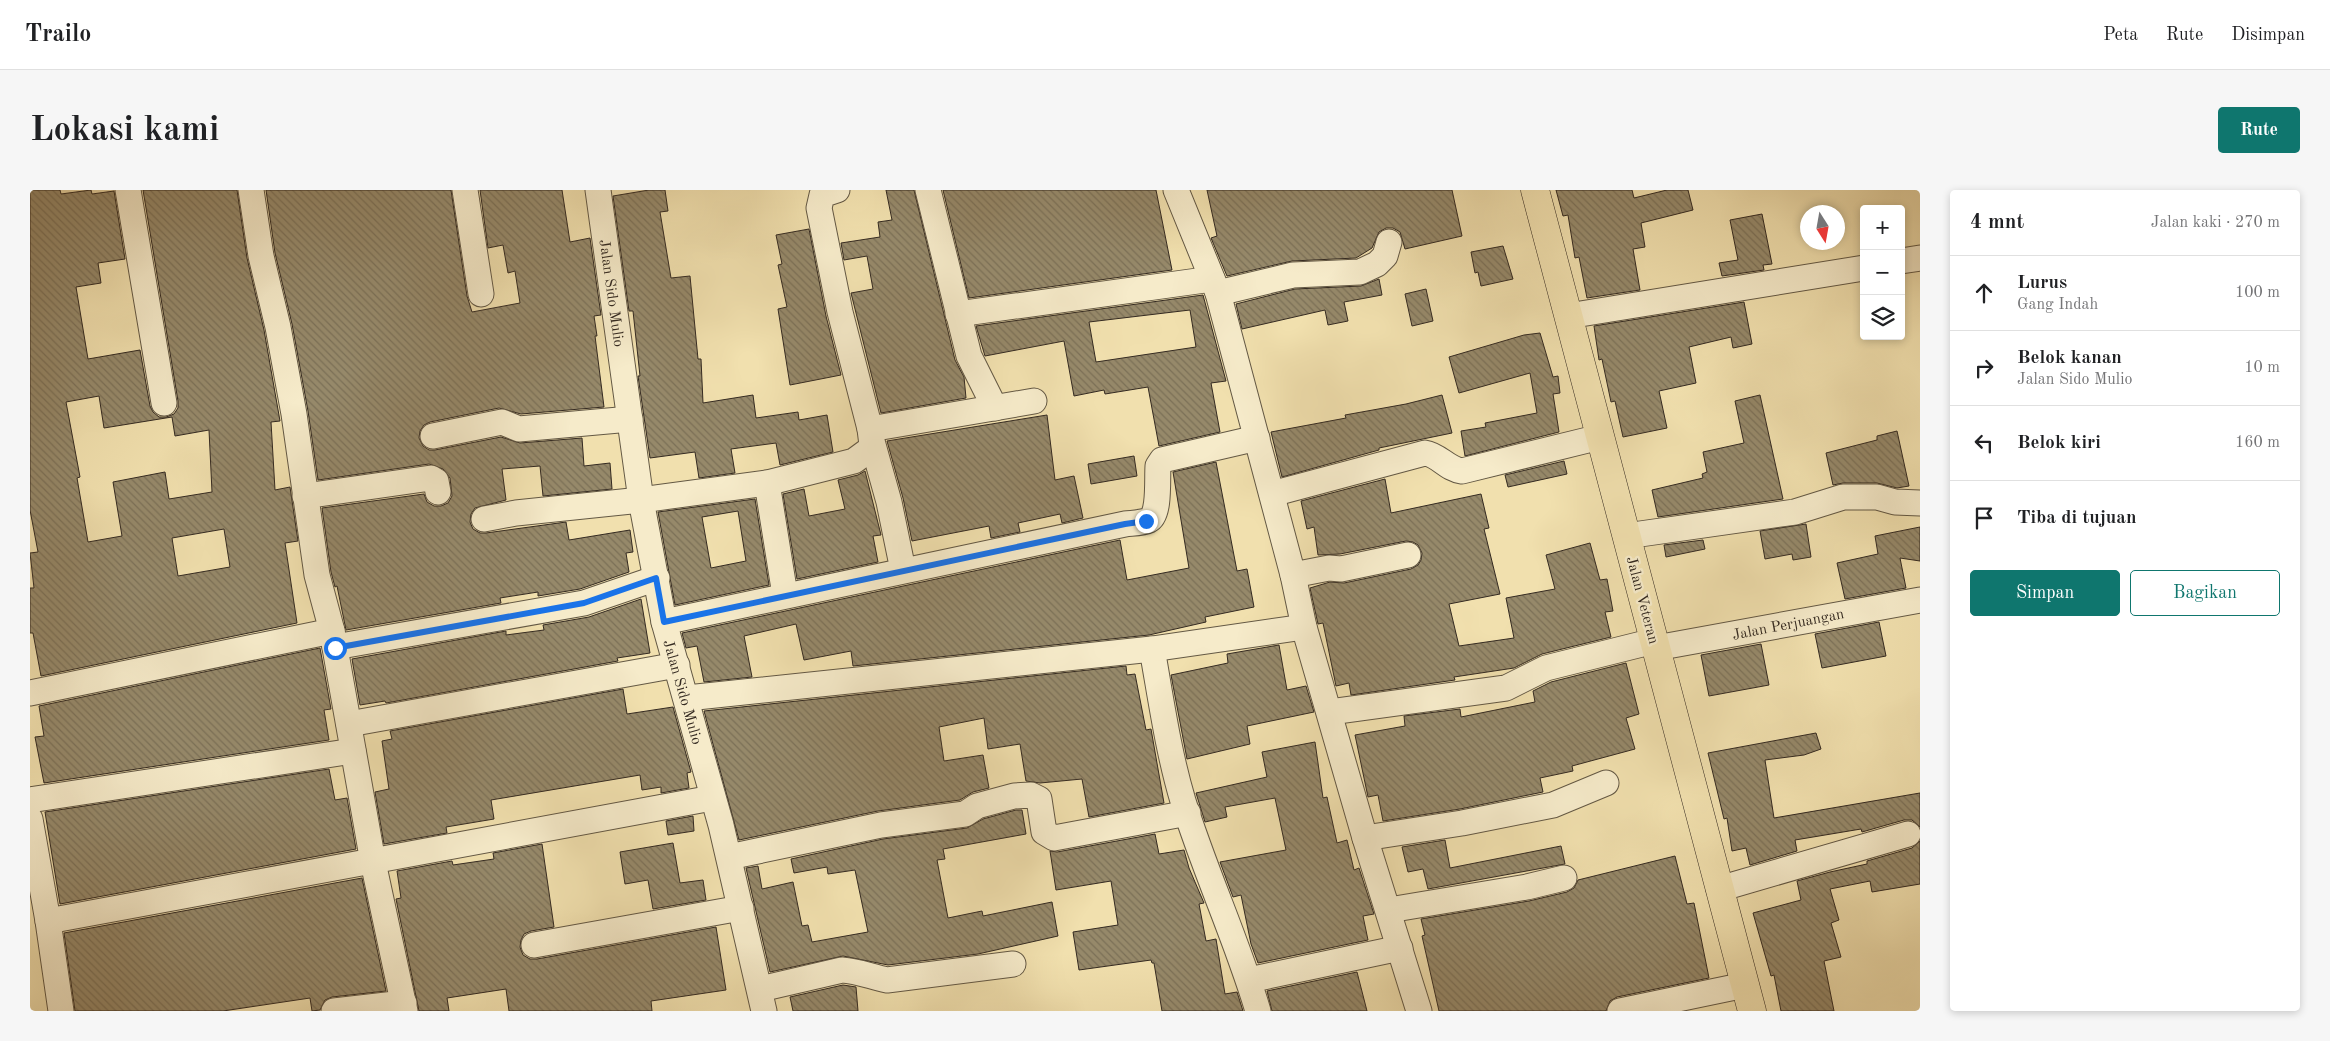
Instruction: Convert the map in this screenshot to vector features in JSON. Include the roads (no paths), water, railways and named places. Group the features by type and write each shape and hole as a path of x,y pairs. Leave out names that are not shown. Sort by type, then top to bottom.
{"main road":[{"name":"Jalan Veteran","path":"1535,190 1752,1011"}],"street":[{"path":"128,190 164,403"},
{"path":"250,190 261,256 278,327 294,414 304,496 317,575 333,639 373,862 405,1007 334,1011"},
{"path":"465,190 481,294"},
{"name":"Jalan Sido Mulio","path":"598,190 641,500 664,622 687,698 712,798 730,857 762,1000"},
{"path":"837,190 822,195 819,208 840,312 889,502 903,570"},
{"path":"928,190 970,356 995,408"},
{"path":"1176,190 1215,286 1272,494 1304,627 1365,838 1419,1011"},
{"path":"958,314 1215,286 1293,275 1360,272 1377,264 1385,256 1389,242"},
{"path":"1905,261 1920,258"},
{"path":"1568,316 1860,269"},
{"path":"871,435 1034,401"},
{"path":"432,436 502,422 519,429 630,419"},
{"path":"484,519 516,513 641,500 767,482 854,461 869,450 871,435"},
{"path":"1272,494 1425,453 1433,455 1455,470 1462,471 1600,437"},
{"path":"664,622 903,570 1146,521 1152,519 1156,511 1158,466 1162,460 1257,438"},
{"path":"304,496 431,478 436,481 438,492"},
{"path":"767,482 785,595"},
{"path":"1626,536 1795,512 1843,497 1877,496 1895,502 1920,502"},
{"path":"1293,575 1329,568 1341,569 1408,555"},
{"path":"30,693 333,639 584,603 656,578"},
{"name":"Jalan Perjuangan","path":"1330,712 1506,688 1546,668 1655,644 1920,600"},
{"path":"687,698 1152,649 1304,627"},
{"path":"1152,649 1169,743 1188,813 1203,860 1249,980 1258,1011"},
{"path":"349,724 677,665"},
{"path":"30,800 353,751"},
{"path":"1365,838 1462,823 1554,805 1606,783"},
{"path":"730,857 881,825 965,814 977,806 1014,796 1031,794 1039,799 1044,832 1054,838 1188,813"},
{"path":"48,921 712,798"},
{"path":"30,819 48,921 61,1011"},
{"path":"1719,888 1908,834"},
{"path":"1389,910 1564,878"},
{"path":"534,945 741,908"},
{"path":"1249,980 1400,948"},
{"path":"762,1000 842,970 856,970 872,977 887,980 1013,964"},
{"path":"1620,1011 1745,984"}]}
